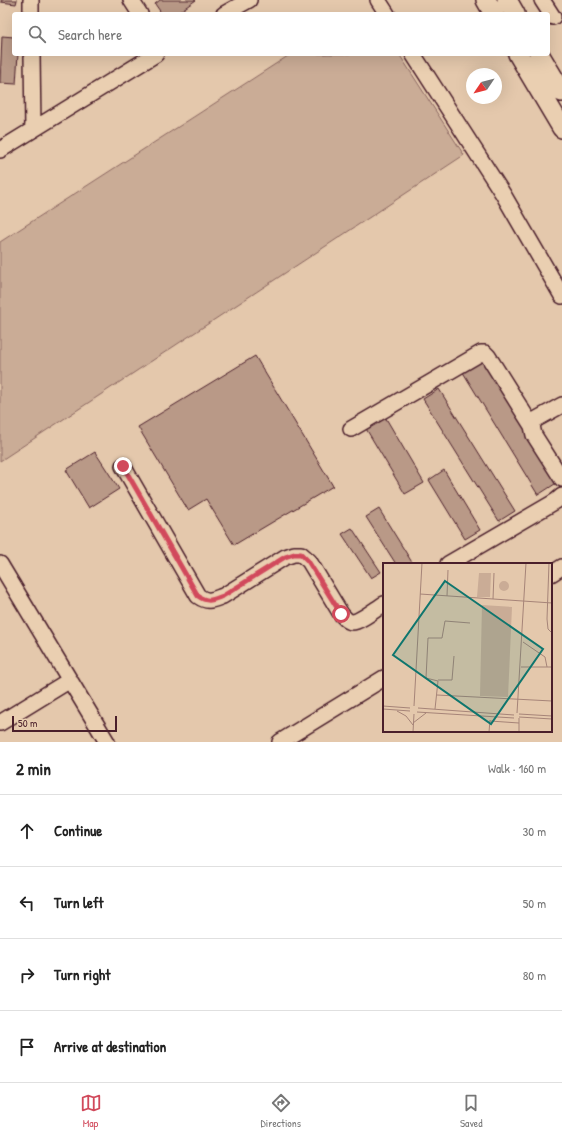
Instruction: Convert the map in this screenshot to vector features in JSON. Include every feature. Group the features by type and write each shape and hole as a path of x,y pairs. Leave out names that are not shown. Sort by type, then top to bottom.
{"main road":[{"path":"486,0 493,12"},
{"path":"507,0 514,12"},
{"path":"519,56 562,128"},
{"path":"540,56 562,92"}],"street":[{"path":"31,0 31,12"},
{"path":"131,0 139,12"},
{"path":"228,12 249,0"},
{"path":"378,0 386,12"},
{"path":"542,0 554,16"},
{"path":"32,56 33,130"},
{"path":"0,150 153,56"},
{"path":"414,56 503,194 562,296"},
{"path":"351,429 481,353 485,353 532,426 534,435 562,479"},
{"path":"532,426 535,420 562,405"},
{"path":"123,466 198,596 205,601 223,596 285,557 294,554 301,554 308,561 341,614 347,620 352,622 383,605"},
{"path":"450,563 556,501 562,496"},
{"path":"0,564 107,742"},
{"path":"552,573 562,567"},
{"path":"280,742 383,679"},
{"path":"0,723 70,680"}],"shaded area":[{"path":"288,56 400,56 464,155 0,461 0,242"}],"building":[{"path":"1,0 17,0 16,4 1,2"},
{"path":"160,0 196,0 179,12 161,12 155,4"},
{"path":"2,36 12,37 12,56 18,56 16,84 0,83"},
{"path":"255,356 333,486 234,545 206,499 188,510 138,427"},
{"path":"481,357 558,482 538,495 461,369"},
{"path":"439,389 515,511 499,521 423,399"},
{"path":"384,415 424,483 405,494 365,427"},
{"path":"95,452 119,489 89,508 66,470"},
{"path":"444,470 480,530 465,539 429,480"},
{"path":"379,509 412,563 395,563 366,517"},
{"path":"352,528 381,572 371,578 342,534"}],"route":[{"path":"123,466 198,596 205,601 223,596 285,557 294,554 301,554 308,561 341,614"}]}
